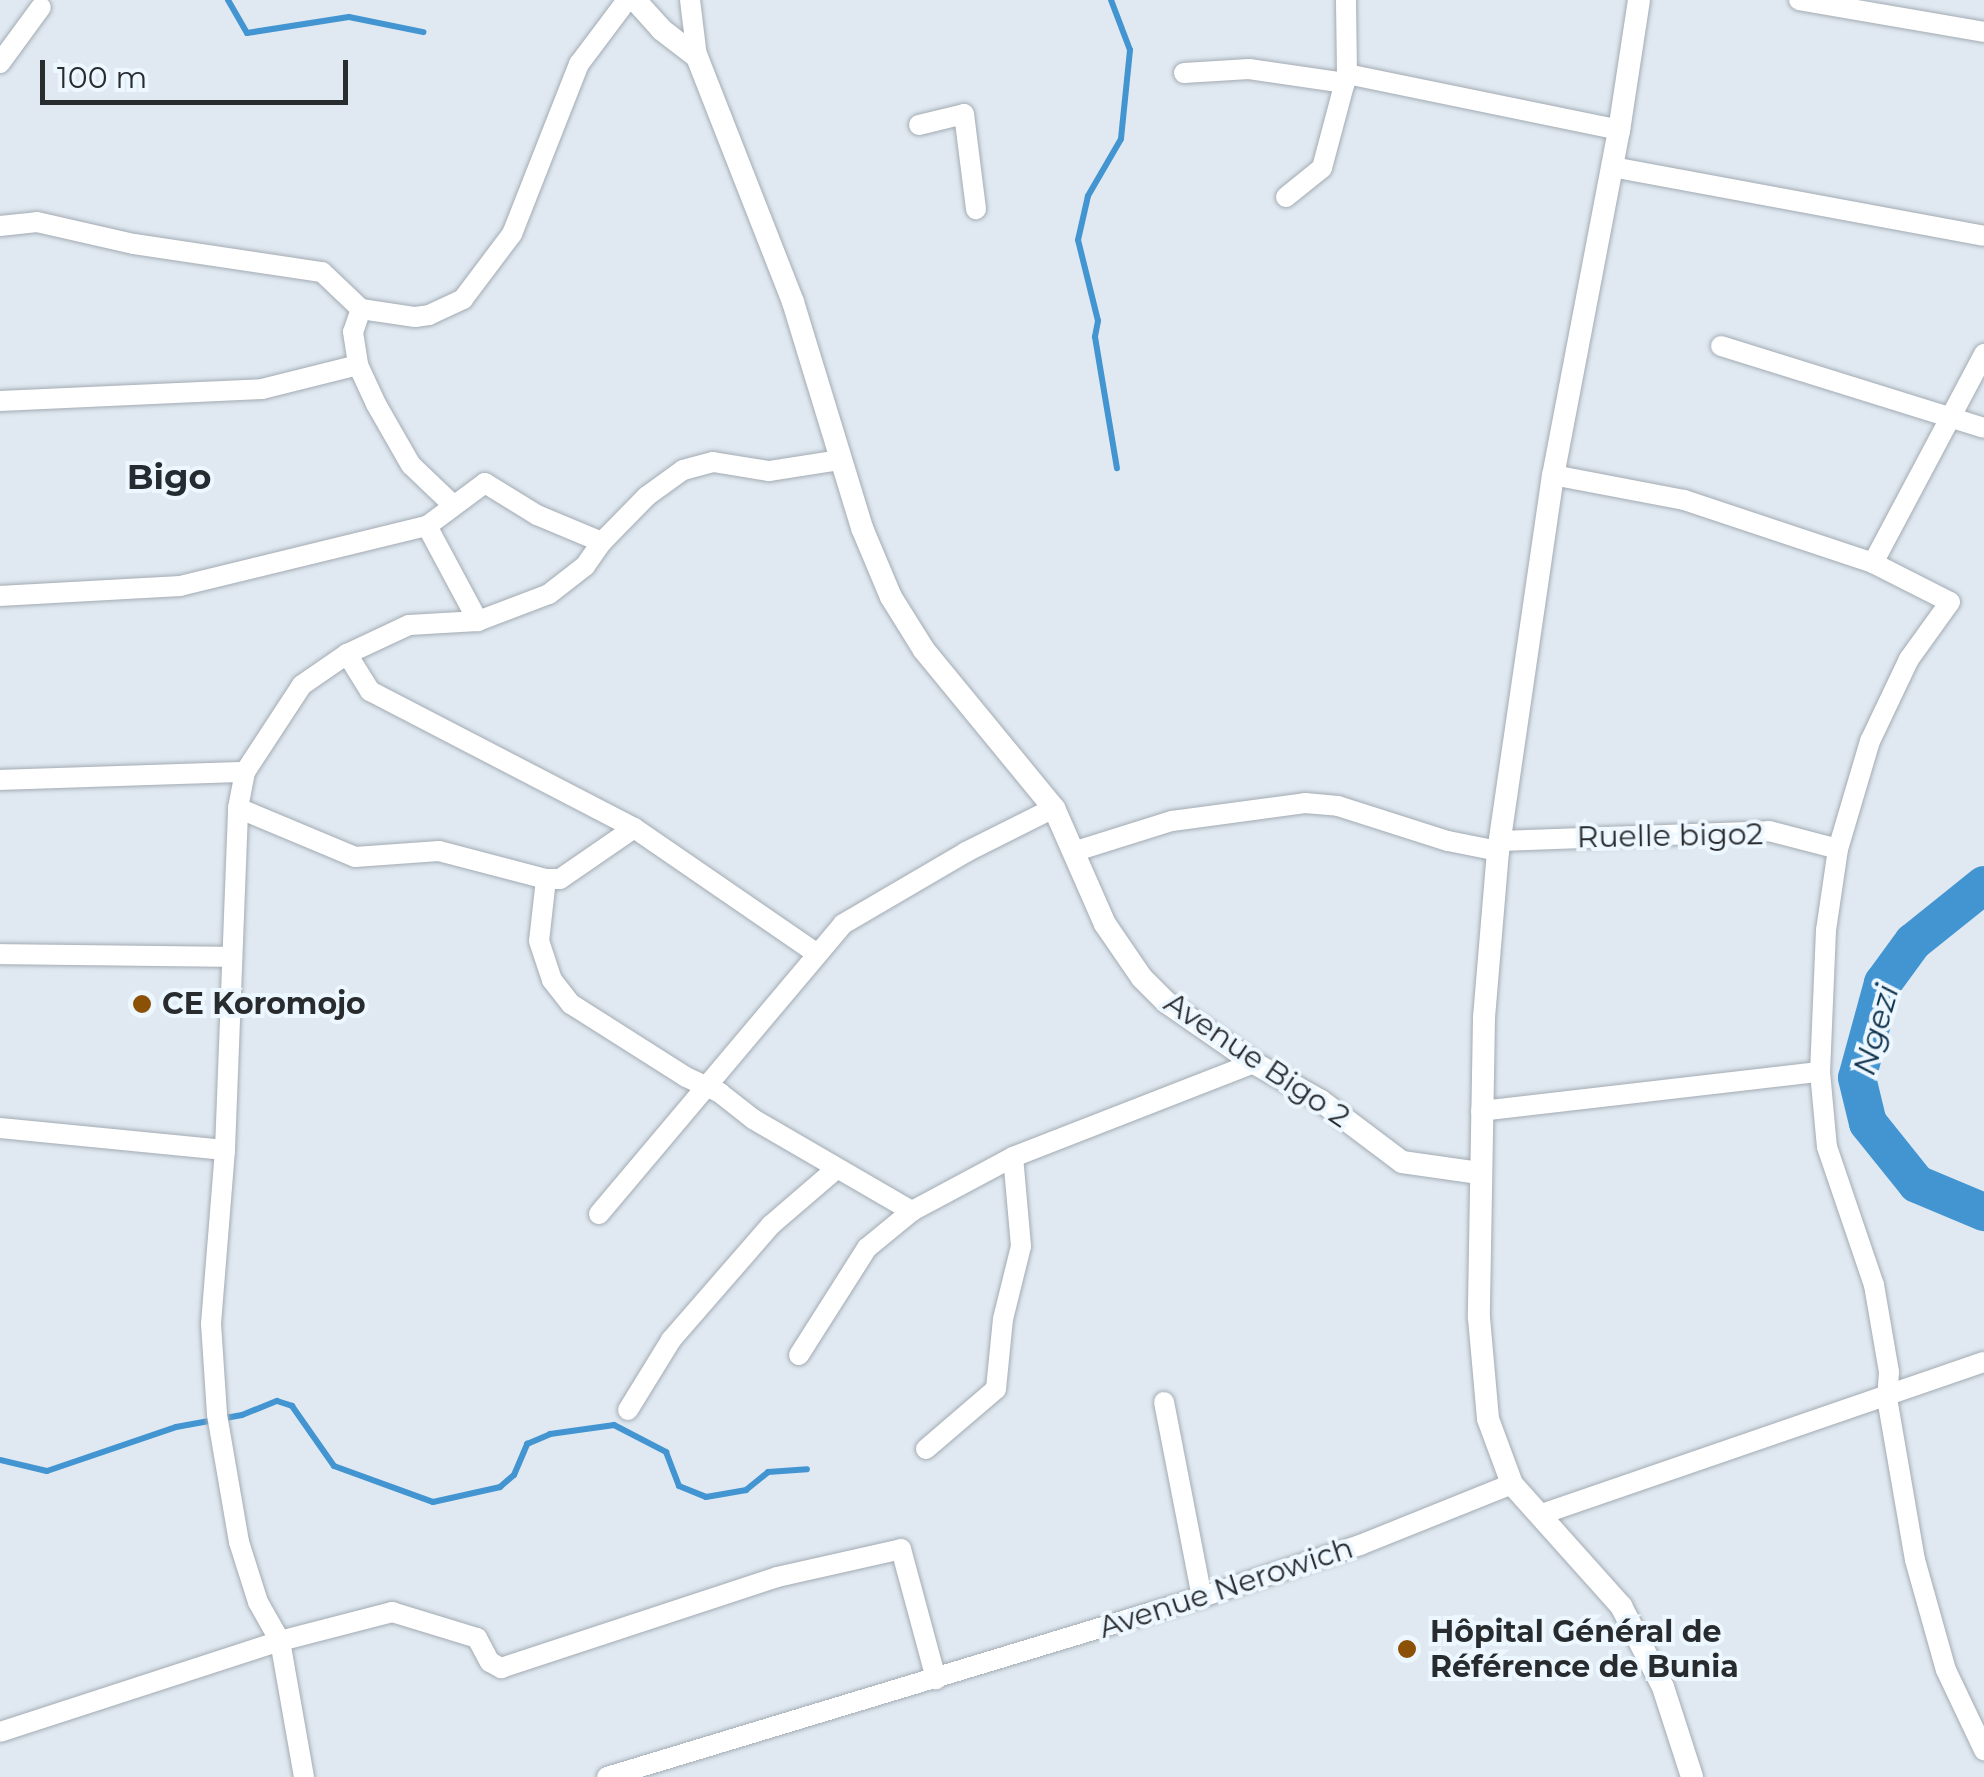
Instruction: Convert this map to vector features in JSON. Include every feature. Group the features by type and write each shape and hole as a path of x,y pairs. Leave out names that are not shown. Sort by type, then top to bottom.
{"street":[{"path":"0,226 37,222 134,244 322,272 361,309 416,318 463,299 512,234 579,64 626,0"},
{"path":"636,0 662,30 696,57"},
{"path":"690,0 696,57"},
{"path":"1286,197 1322,168 1346,78 1346,0"},
{"path":"1639,0 1619,130 1553,476 1499,846 1481,1111 1479,1318 1488,1419 1512,1484 1621,1606 1663,1687 1692,1777"},
{"path":"1798,0 1984,32"},
{"path":"0,63 40,7"},
{"name":"Avenue Bigo 2","path":"696,57 793,302 862,528 891,597 924,650 1054,808 1105,924 1142,978 1166,1002 1254,1063 1320,1101 1402,1162 1479,1172"},
{"path":"1184,73 1248,69 1346,78 1619,130"},
{"path":"919,125 964,114 976,209"},
{"path":"1612,167 1984,236"},
{"path":"361,309 353,332 358,365 412,464 454,506"},
{"path":"1721,346 1950,414 1984,428"},
{"path":"1873,563 1984,354"},
{"path":"0,401 262,389 358,365"},
{"path":"304,1777 280,1641 258,1602 239,1542 218,1420 211,1324 225,1150 238,808 244,772 302,685 347,654 409,625 478,621 548,594 585,566 602,542 647,496 683,470 714,462 770,470 840,460"},
{"path":"1553,476 1684,500 1873,563 1950,602 1909,659 1870,742 1838,849 1826,930 1820,1072 1827,1147 1874,1285 1889,1372 1887,1398 1914,1560 1946,1670 1984,1750"},
{"path":"0,596 180,586 427,526 484,483 536,516 602,542"},
{"path":"427,526 478,621"},
{"path":"347,654 370,691 634,828 816,953"},
{"path":"0,780 244,772"},
{"name":"Ruelle bigo2","path":"1076,851 1172,821 1305,803 1338,806 1448,840 1499,846 1769,831 1838,849"},
{"path":"238,808 355,857 439,851 546,879 560,879 634,828"},
{"path":"599,1214 843,924 966,852 1054,808"},
{"path":"546,879 539,941 552,980 571,1004 836,1169 912,1211"},
{"path":"0,954 232,957"},
{"path":"798,1355 867,1248 912,1211 1013,1156 1254,1063"},
{"path":"1481,1111 1820,1072"},
{"path":"0,1128 225,1150"},
{"path":"926,1449 996,1389 1003,1319 1021,1246 1013,1156"},
{"path":"628,1410 671,1340 772,1225 836,1169"},
{"path":"1542,1514 1984,1362"},
{"path":"1164,1402 1202,1598"},
{"name":"Avenue Nerowich","path":"607,1777 1202,1598 1360,1545 1512,1484"},
{"path":"0,1732 280,1641 392,1612 477,1638 490,1662 501,1668 777,1577 901,1550 936,1679"}],"waterway":[{"path":"228,0 247,33 349,17 423,32"},
{"path":"1111,0 1130,50 1121,139 1088,196 1078,240 1098,321 1095,337 1117,468"},
{"name":"Ngezi","path":"1984,885 1913,942 1883,983 1857,1078 1868,1123 1917,1184 1984,1212"},
{"path":"0,1460 47,1471 176,1427 242,1415 277,1401 292,1406 334,1466 433,1502 500,1487 514,1475 527,1444 550,1434 614,1425 666,1452 679,1486 706,1497 746,1490 768,1472 807,1469"}],"place":[{"name":"CE Koromojo","path":"142,1004"},
{"name":"Hôpital Général de Référence de Bunia","path":"1407,1649"}],"district":[{"name":"Bigo","path":"169,477"}]}
